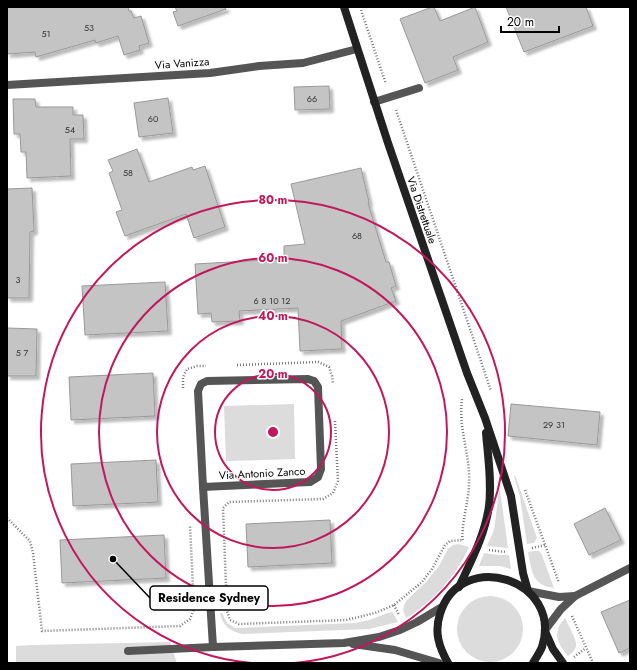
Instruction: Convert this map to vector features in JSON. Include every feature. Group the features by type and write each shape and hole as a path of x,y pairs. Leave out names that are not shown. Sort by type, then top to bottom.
{"main road":[{"name":"Via Distrettuale","path":"344,7 374,102 466,371 485,418"},
{"path":"459,587 485,526 489,506 490,482 485,418"},
{"path":"485,418 511,496 523,572 528,591"},
{"path":"448,663 441,651 437,636 438,621 442,607 449,595 459,587 472,579 487,576 502,577 516,583 528,591 537,602 543,616 545,630 553,649 567,661"},
{"path":"533,663 542,647 545,630"}],"street":[{"name":"Via Vanizza","path":"7,85 210,73 259,66 303,63 357,49"},
{"path":"374,102 419,88"},
{"name":"Via Antonio Zanco","path":"203,488 310,482 318,477 321,469 318,386 314,381 308,379 207,381 201,384 198,391 203,488 213,647"},
{"path":"545,630 561,609 575,596 630,568"},
{"path":"528,591 559,597 575,596"},
{"path":"128,652 213,647 344,643 379,637 400,630 442,607"},
{"path":"344,643 395,650 439,663"}],"path":[{"path":"360,7 384,79"},
{"path":"396,110 491,392"},
{"path":"235,365 318,362 328,367 332,376 333,391"},
{"path":"184,393 183,377 187,369 197,366 212,366"},
{"path":"462,540 470,485 461,407 466,371"},
{"path":"334,414 338,481 333,493 323,499 229,502 223,508 227,611 230,620 239,624 346,620 375,614 394,605 422,582 432,569 445,545 450,541 462,540 466,542"},
{"path":"525,488 561,588"},
{"path":"7,518 30,541 33,553 42,631 180,626 190,619 194,609 190,521"},
{"path":"527,549 545,545"},
{"path":"485,549 508,552"},
{"path":"394,605 402,620"},
{"path":"571,614 593,663"},
{"path":"567,661 586,648"}],"shaded area":[{"path":"294,404 295,459 226,461 224,406"},
{"path":"515,475 537,538 534,543 527,544"},
{"path":"500,490 508,548 487,546 494,530"},
{"path":"458,544 469,547 464,558 450,578 434,596 416,612 406,618 403,610 407,600 425,583 439,566 448,549 453,545"},
{"path":"539,551 542,555 554,588 541,584 534,576 528,552"},
{"path":"484,553 509,555 511,569 500,566 479,566"},
{"path":"483,596 497,596 509,601 518,610 523,622 521,642 514,653 497,662 483,662 471,657 462,648 457,636 457,622 462,610 471,601"},
{"path":"391,612 398,622 369,629 242,634 227,627 220,613 222,613 227,623 235,628 355,623 369,620"},
{"path":"565,618 576,643 575,649 568,656 561,647 557,633 558,628"},
{"path":"170,642 177,663 16,663 16,646"}],"building":[{"path":"7,7 128,7 134,18 141,16 149,43 139,46 140,50 124,55 118,36 96,43 95,40 36,57 35,52 7,54"},
{"path":"175,7 225,7 226,9 178,26 173,12 177,11"},
{"path":"434,7 440,21 475,7 488,42 453,57 458,70 425,83 400,19"},
{"path":"506,7 586,7 593,26 524,52"},
{"path":"329,86 330,109 295,110 294,87"},
{"path":"168,98 173,133 139,137 134,103"},
{"path":"13,99 35,99 36,107 73,107 73,115 83,115 84,139 70,139 71,176 27,178 26,152 21,152 20,134 14,134"},
{"path":"137,149 149,182 192,167 193,170 205,166 225,227 194,238 186,214 125,236 116,212 122,210 109,173 113,171 108,160"},
{"path":"361,168 368,203 386,262 389,262 396,286 391,288 396,301 341,321 342,349 300,351 298,308 239,311 240,321 212,322 211,313 198,314 195,264 284,259 284,246 305,244 291,184"},
{"path":"32,188 34,231 30,232 29,298 7,298 7,189"},
{"path":"165,282 168,331 85,335 82,286"},
{"path":"7,328 37,329 36,376 7,376"},
{"path":"153,373 155,416 71,420 69,377"},
{"path":"511,404 600,412 597,445 508,436"},
{"path":"156,460 158,502 73,506 71,464"},
{"path":"605,508 621,540 589,555 574,524"},
{"path":"330,520 332,563 248,567 246,524"},
{"path":"164,535 166,578 62,583 60,540"},
{"path":"630,600 630,648 619,653 601,612"}],"place":[{"name":"Residence Sydney","path":"113,559"}]}
